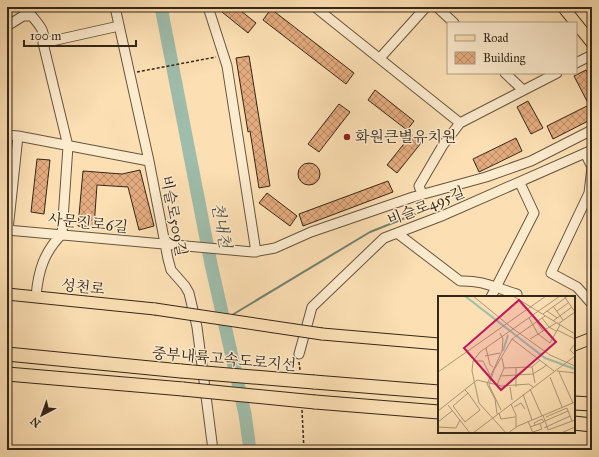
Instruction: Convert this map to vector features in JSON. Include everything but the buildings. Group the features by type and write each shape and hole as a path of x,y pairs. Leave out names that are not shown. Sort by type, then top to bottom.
{"highway":[{"name":"중부내륙고속도로지선","path":"7,354 181,371 438,392"},
{"path":"7,374 438,412"},
{"path":"575,403 592,404"},
{"path":"575,423 592,425"}],"main road":[{"path":"563,7 575,22"},
{"path":"577,24 592,43"},
{"name":"성천로","path":"7,294 155,309 322,334 438,344"},
{"path":"575,345 592,338"},
{"path":"575,345 592,347"}],"street":[{"name":"비슬로509길","path":"115,7 168,245 171,270 185,286 189,294 197,327 213,450"},
{"path":"208,7 227,66 255,252"},
{"path":"315,7 460,124"},
{"path":"380,58 426,7"},
{"path":"437,7 453,22"},
{"path":"7,26 23,16 32,16 41,26 45,35 43,43 68,146 62,234 49,247 44,258 37,284 36,297"},
{"path":"43,43 120,26"},
{"path":"577,62 592,55"},
{"path":"507,74 524,90"},
{"path":"422,194 420,186 443,146 460,124 555,74"},
{"name":"사문진로6길","path":"7,230 255,252 275,248 311,232 422,194 486,177 523,163 592,130"},
{"path":"7,135 149,162"},
{"path":"7,230 18,136"},
{"path":"588,152 592,167 589,193 550,273 577,287 592,304"},
{"name":"비슬로495길","path":"299,354 312,307 384,238 444,216 588,152"},
{"path":"492,296 534,213 520,183"},
{"path":"397,233 460,281 474,280 485,282 496,288 517,294"}],"path":[{"path":"138,72 220,56"}],"waterway":[{"name":"천내천","path":"161,7 211,264 245,414 250,450"},
{"path":"232,315 370,232 438,205"}],"place":[{"name":"화원큰별유치원","path":"347,137"}]}
